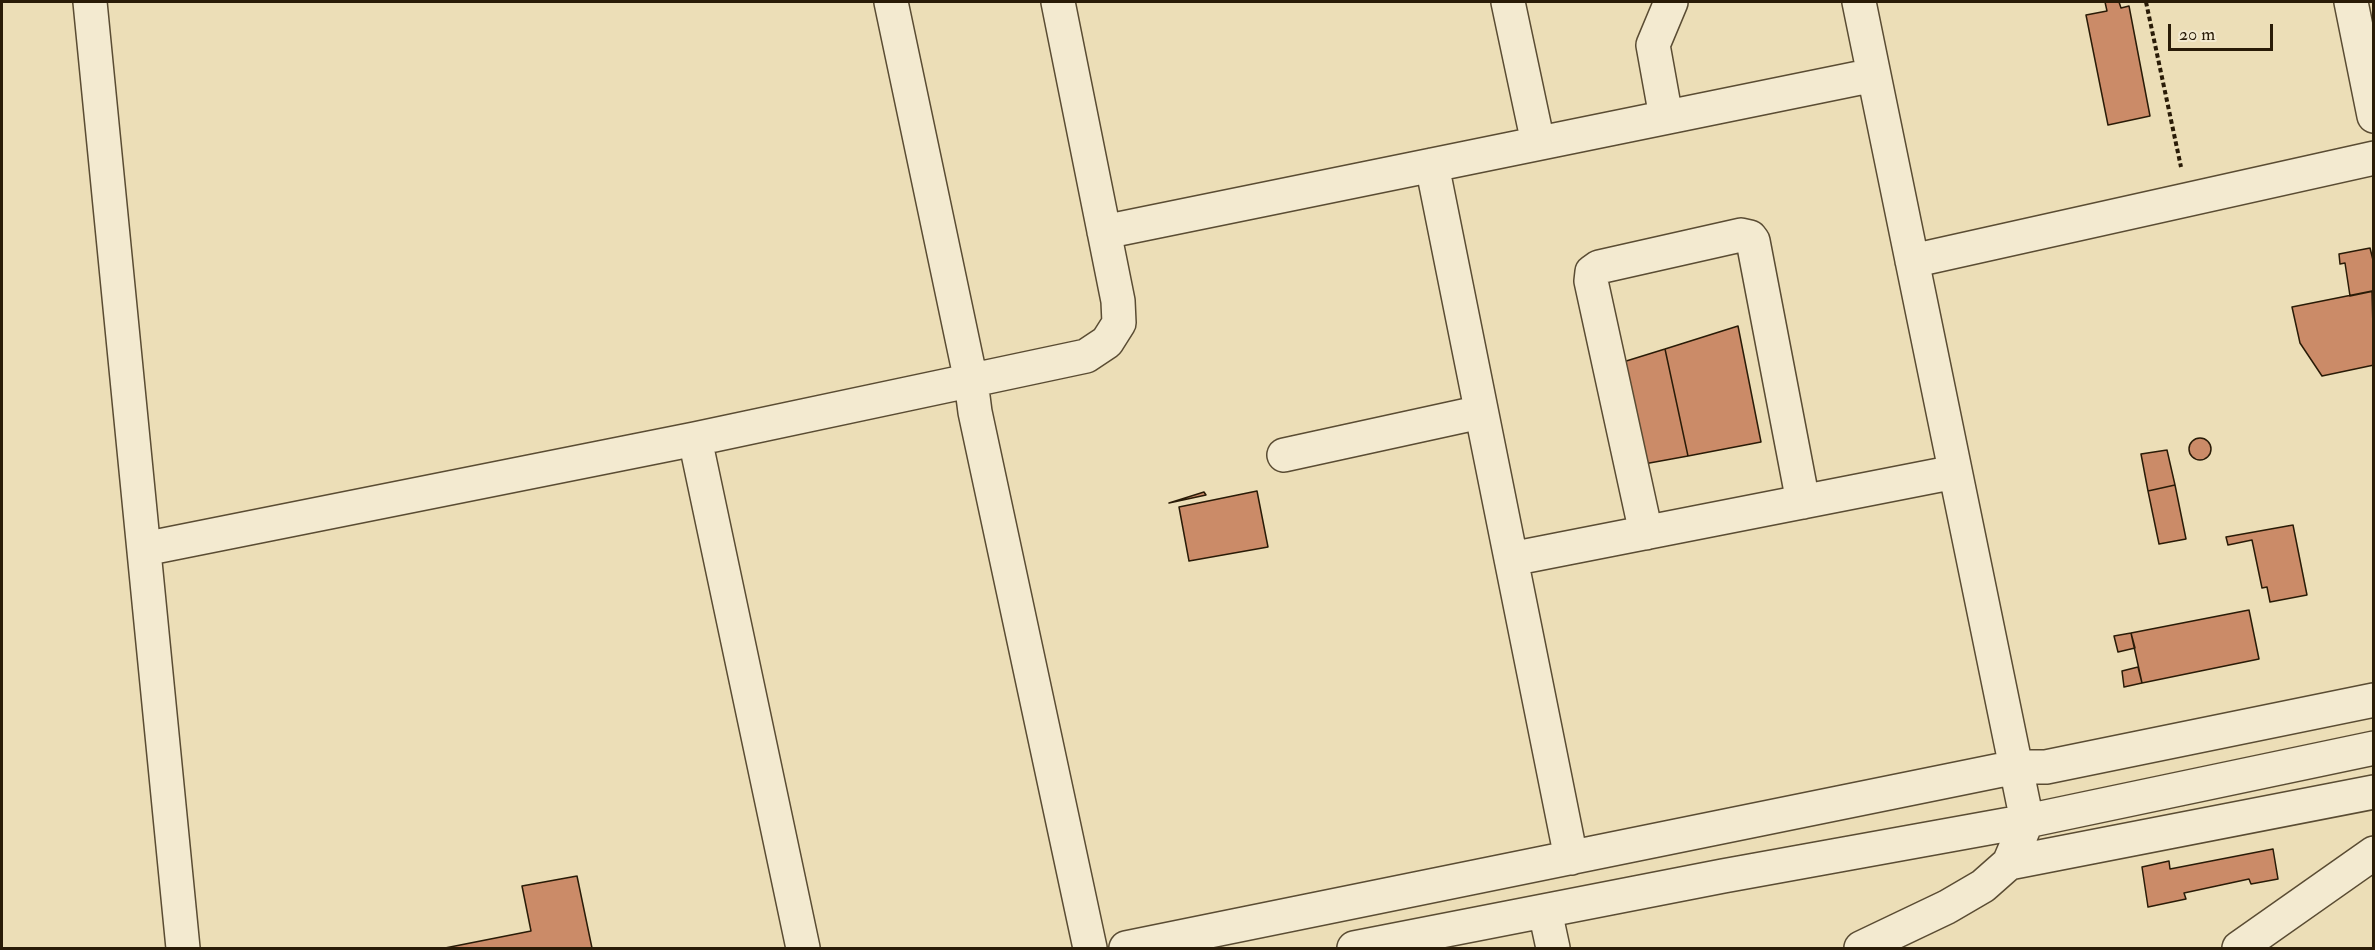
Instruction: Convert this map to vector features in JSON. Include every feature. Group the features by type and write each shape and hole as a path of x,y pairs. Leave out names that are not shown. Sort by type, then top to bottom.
{"lane":[{"path":"90,2 183,948"},
{"path":"891,2 971,381 975,412 1090,948"},
{"path":"144,549 695,439 1086,356 1107,342 1119,323 1118,301 1058,2"},
{"path":"1508,2 1538,143"},
{"path":"1666,117 1653,45 1671,2"},
{"path":"1859,2 2027,820 2009,863 1983,886 1947,907 1907,941 1861,948"},
{"path":"2351,2 2373,116"},
{"path":"1104,232 1874,75"},
{"path":"1912,261 2373,158"},
{"path":"1432,165 1571,858"},
{"path":"1646,533 1591,281 1592,272 1599,267 1741,236 1750,237 1753,242 1803,502"},
{"path":"1284,455 1481,412"},
{"path":"695,439 803,948"},
{"path":"1511,559 1955,472"},
{"path":"1126,948 2016,767 2046,767 2373,700"},
{"path":"1354,948 2027,820 2373,748"},
{"path":"2009,863 2373,792"},
{"path":"2240,948 2373,853"},
{"path":"1545,911 1553,948"}],"path":[{"path":"2146,2 2188,200"}],"building":[{"path":"2105,2 2119,2 2121,8 2129,6 2150,116 2108,125 2086,15 2107,11"},
{"path":"2370,248 2374,264 2374,291 2350,296 2345,263 2340,264 2339,254"},
{"path":"2372,291 2374,365 2322,376 2300,343 2292,307"},
{"path":"1738,326 1761,442 1688,456 1665,349"},
{"path":"1665,349 1688,456 1644,464 1623,362"},
{"path":"2200,438 2208,441 2211,449 2208,457 2200,460 2192,457 2189,449 2192,441"},
{"path":"2167,450 2175,485 2148,491 2141,454"},
{"path":"2175,485 2186,539 2159,544 2148,491"},
{"path":"1257,491 1268,547 1189,561 1179,507"},
{"path":"1204,492 1206,495 1169,503"},
{"path":"2293,525 2307,595 2270,602 2267,587 2262,588 2252,540 2228,545 2226,537"},
{"path":"2249,610 2259,659 2142,683 2131,633"},
{"path":"2131,633 2135,648 2118,652 2114,636"},
{"path":"2138,667 2142,683 2124,687 2122,671"},
{"path":"2273,849 2278,879 2251,884 2249,879 2184,893 2186,899 2148,907 2142,867 2169,861 2170,869"},
{"path":"577,876 592,948 445,948 531,931 522,886"}]}
